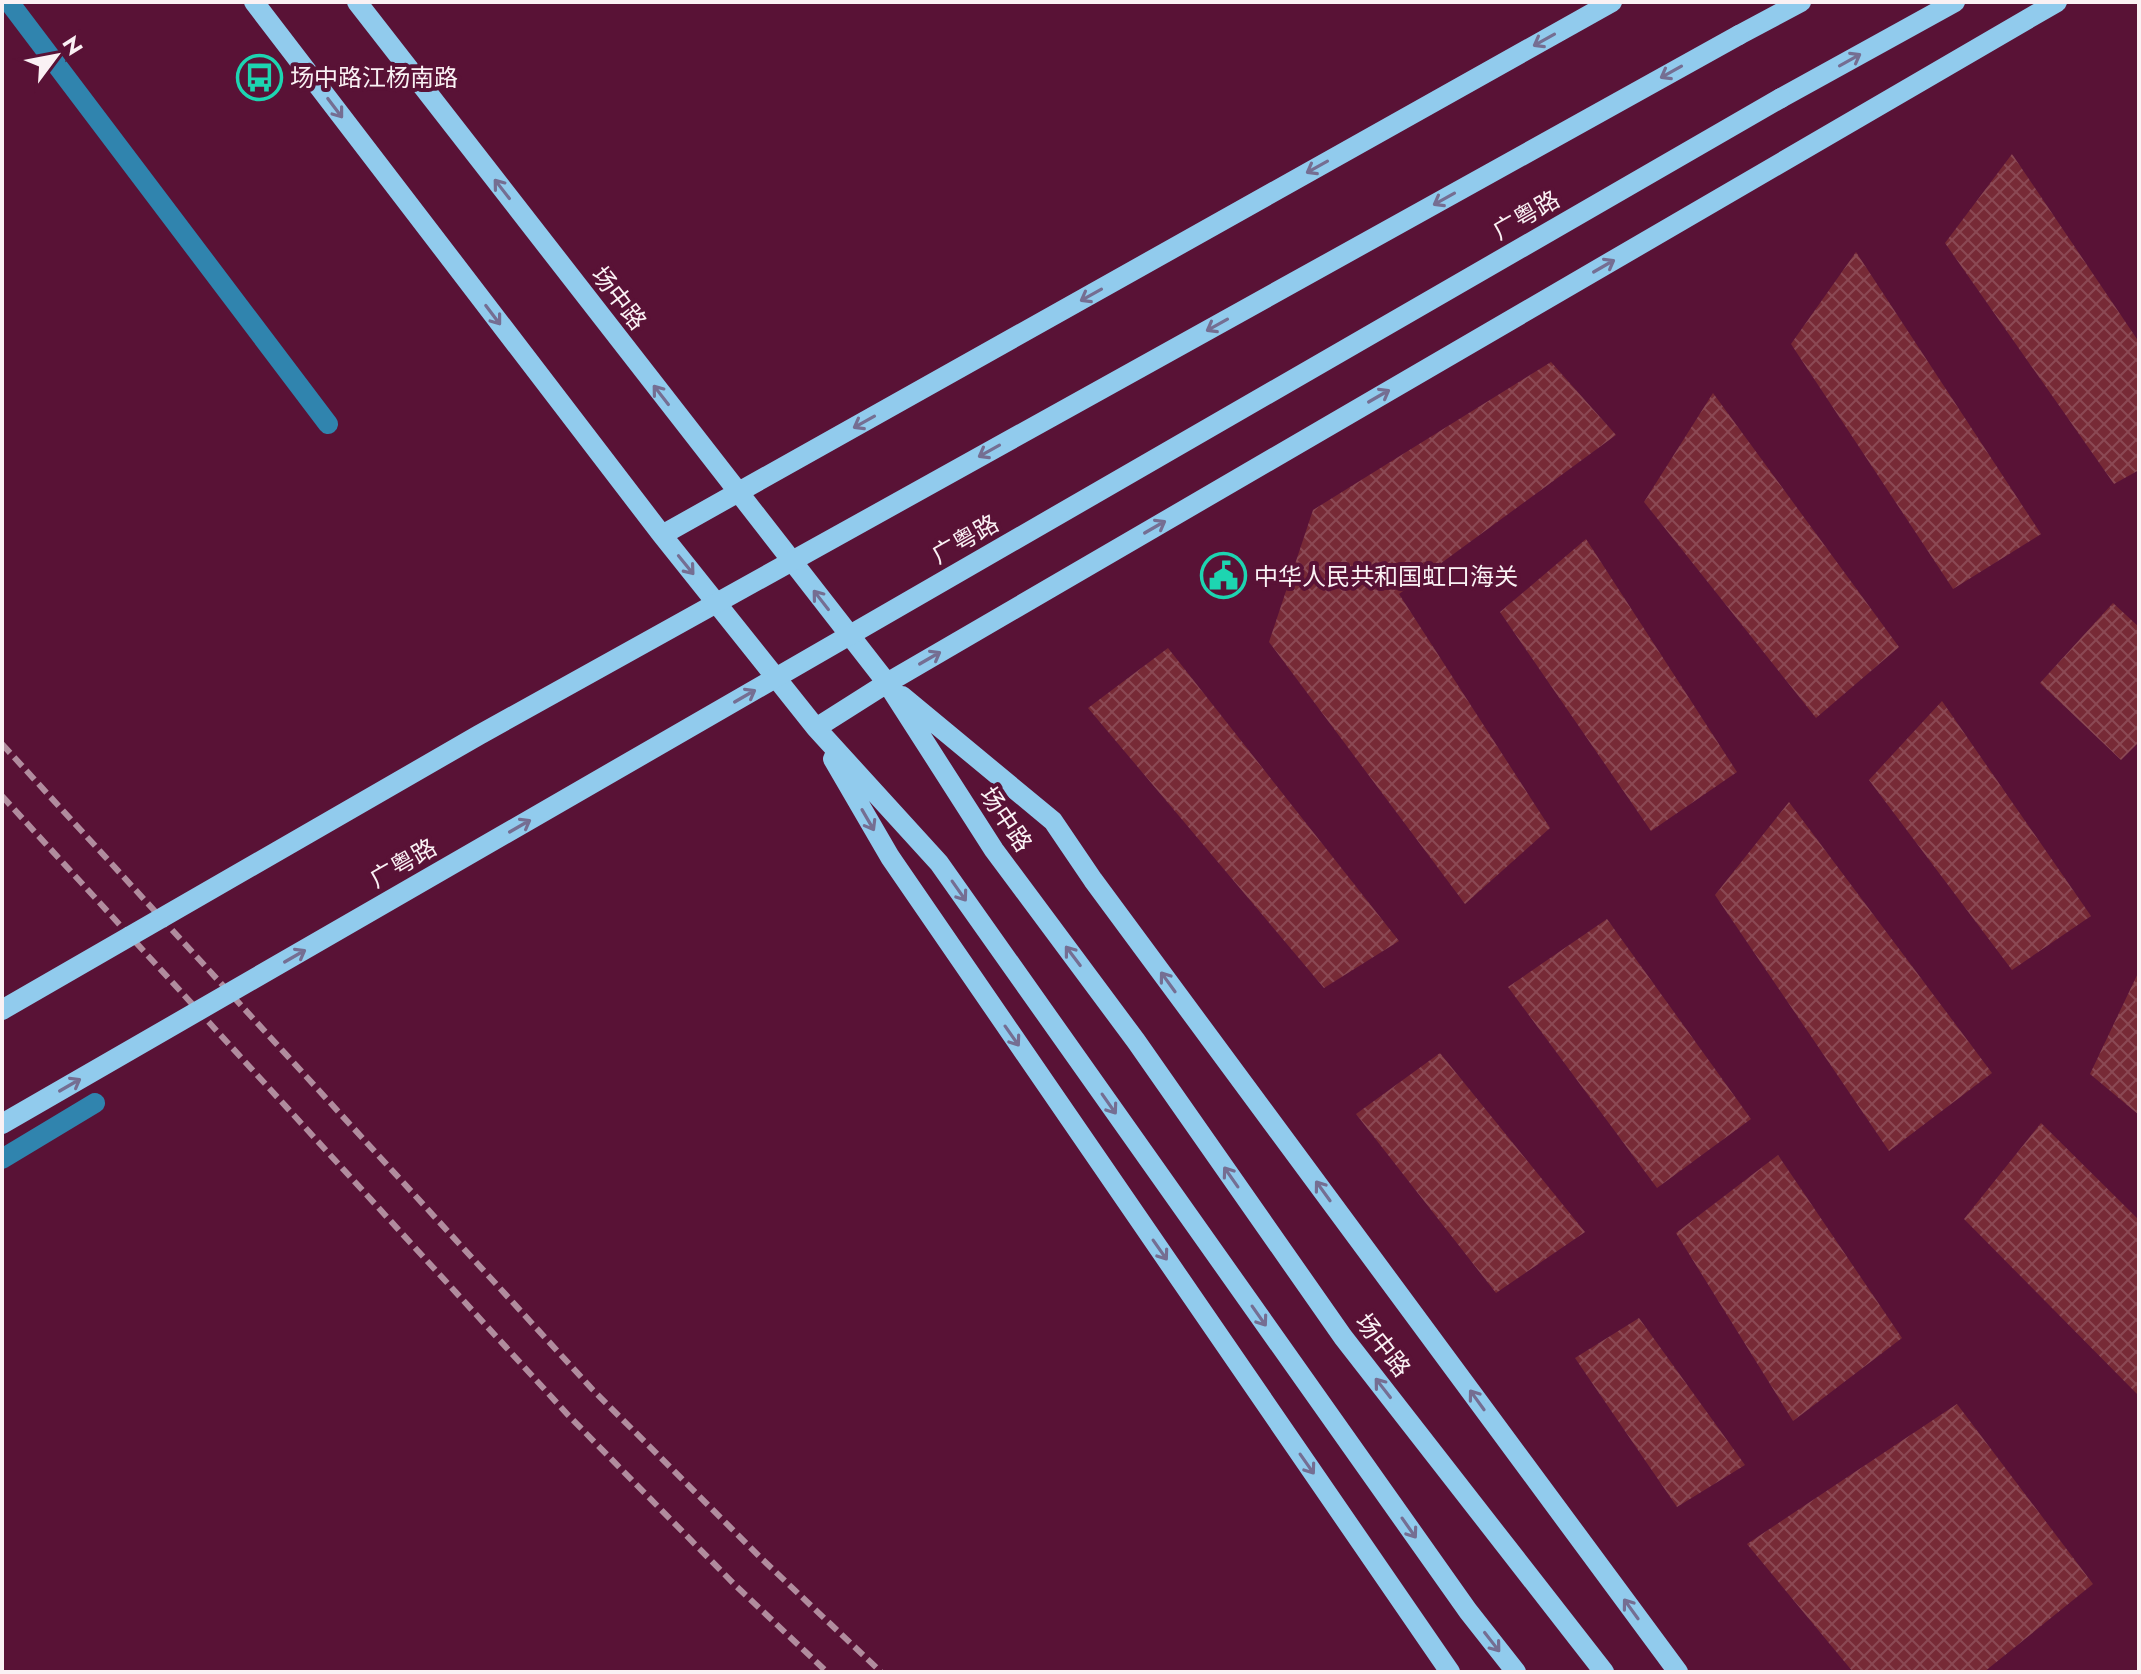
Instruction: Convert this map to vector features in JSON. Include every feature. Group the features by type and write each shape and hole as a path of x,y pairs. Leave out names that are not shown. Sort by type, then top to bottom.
{"main road":[{"path":"254,2 662,535 816,728 939,863 1468,1611 1516,1672"},
{"name":"场中路","path":"357,2 887,683 994,850 1136,1041 1343,1337 1604,1672"},
{"path":"662,535 1612,2"},
{"path":"2,1010 479,735 1801,2"},
{"name":"广粤路","path":"2,1124 1781,98 1955,2"},
{"path":"816,728 887,683 2057,2"},
{"path":"887,683 1053,821 1093,880 1678,1672"},
{"path":"816,728 890,857 1450,1672"}],"street":[{"path":"9,2 328,424"},
{"path":"2,1159 95,1103"}],"building":[{"path":"2012,154 2139,342 2139,470 2114,484 1945,243"},
{"path":"1856,252 2041,534 1953,589 1791,344"},
{"path":"1551,362 1616,435 1399,594 1550,828 1465,904 1269,642 1313,510"},
{"path":"1713,393 1899,647 1816,718 1644,502"},
{"path":"1586,539 1737,772 1651,831 1500,612"},
{"path":"2113,603 2139,627 2139,742 2121,760 2040,683"},
{"path":"1168,648 1399,941 1324,988 1088,708"},
{"path":"1942,701 2091,916 2012,970 1869,780"},
{"path":"1789,802 1992,1073 1889,1151 1715,895"},
{"path":"1607,919 1751,1119 1657,1188 1508,987"},
{"path":"2139,971 2139,1115 2090,1074"},
{"path":"1440,1053 1585,1232 1496,1293 1356,1114"},
{"path":"2041,1123 2139,1220 2139,1396 1964,1219"},
{"path":"1778,1155 1902,1338 1793,1421 1676,1233"},
{"path":"1639,1318 1745,1465 1677,1507 1575,1358"},
{"path":"1957,1404 2093,1584 1984,1672 1853,1672 1747,1544"}],"railway":[{"path":"2,744 593,1390 763,1560 881,1672"},
{"path":"2,796 568,1415 736,1586 827,1672"}],"place":[{"name":"场中路江杨南路","path":"259,77"},
{"name":"中华人民共和国虹口海关","path":"1223,576"}]}
